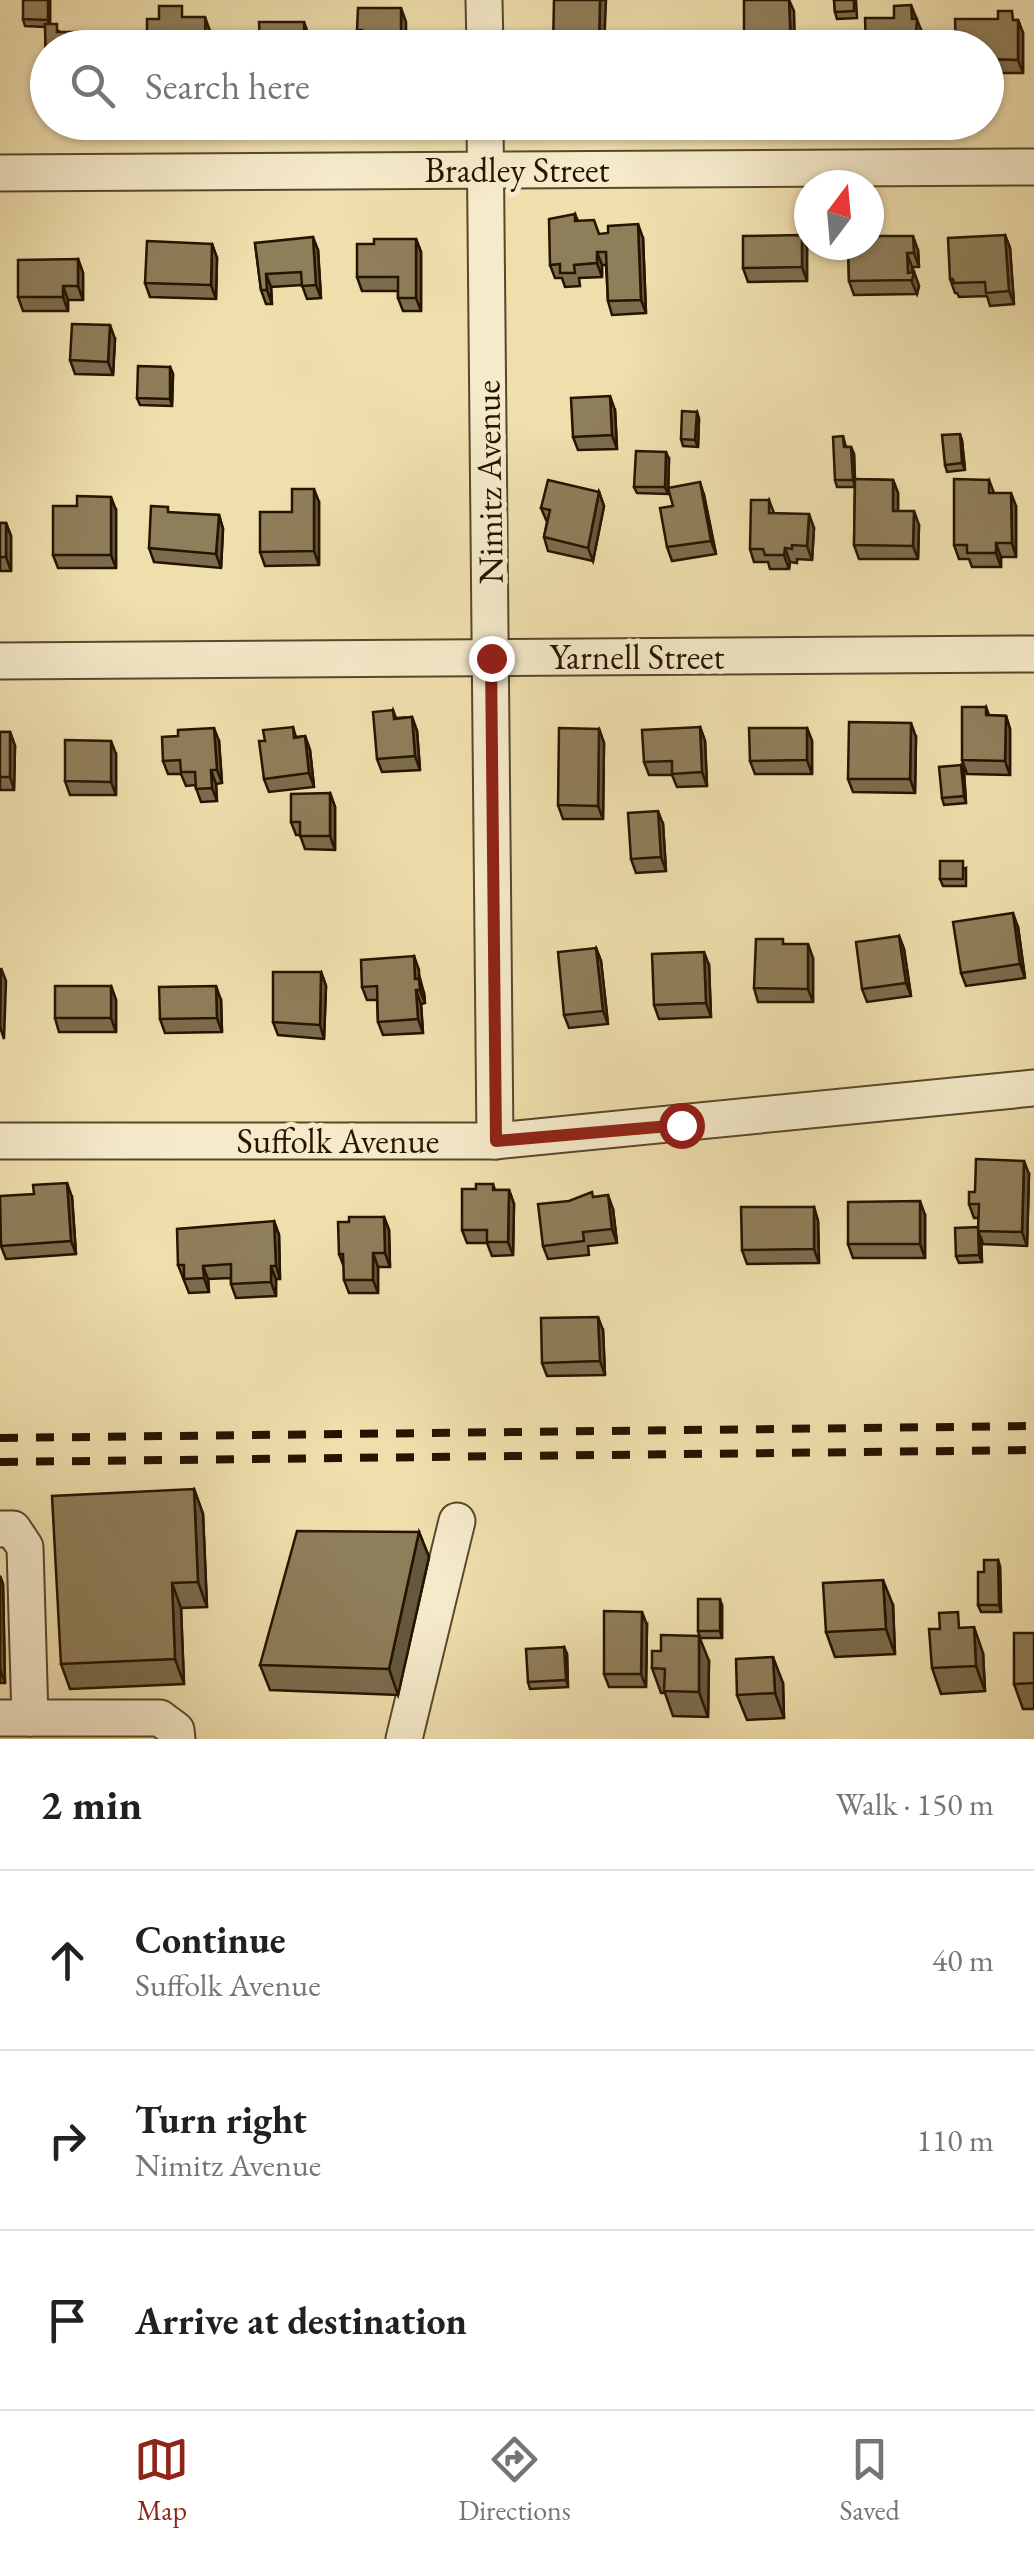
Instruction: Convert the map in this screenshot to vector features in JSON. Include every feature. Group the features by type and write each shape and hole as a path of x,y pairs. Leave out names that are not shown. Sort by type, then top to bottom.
{"street":[{"path":"484,0 485,30"},
{"name":"Nimitz Avenue","path":"486,140 496,1141"},
{"name":"Bradley Street","path":"0,174 1034,167"},
{"name":"Yarnell Street","path":"0,662 1034,654"},
{"name":"Suffolk Avenue","path":"0,1141 496,1141 1034,1088"},
{"path":"404,1739 457,1521"},
{"path":"0,1529 13,1529 25,1547 33,1724 160,1718 176,1730 177,1739"}],"building":[{"path":"23,0 48,0 48,20 23,19"},
{"path":"554,0 600,0 599,30 553,30"},
{"path":"744,0 789,0 790,30 744,30"},
{"path":"834,0 854,0 854,11 835,12"},
{"path":"911,5 916,30 865,30 865,18 894,18 894,6"},
{"path":"159,6 182,6 182,17 205,17 205,30 147,30 147,19 159,19"},
{"path":"358,8 401,8 401,30 357,30"},
{"path":"998,11 1012,11 1013,20 1018,20 1018,60 1004,60 1004,30 955,30 955,19 998,19"},
{"path":"259,22 304,22 304,30 259,30"},
{"path":"45,24 57,24 57,30 45,30"},
{"path":"575,214 575,221 594,220 599,234 608,233 608,226 638,224 641,300 608,301 606,252 597,252 597,263 574,265 575,273 560,273 560,264 550,265 549,219"},
{"path":"794,235 794,260 802,260 802,267 743,268 743,236"},
{"path":"1005,235 1009,291 986,293 985,282 954,283 950,279 948,238"},
{"path":"884,236 913,236 914,253 907,253 908,273 914,272 912,280 849,281 848,260 884,260"},
{"path":"313,237 316,285 302,286 301,272 266,274 267,290 261,290 255,243"},
{"path":"374,239 416,239 416,298 398,298 398,277 357,277 357,244 374,244"},
{"path":"147,241 212,244 211,285 145,283"},
{"path":"78,259 78,286 63,286 63,297 18,297 18,260"},
{"path":"72,324 110,325 108,362 70,360"},
{"path":"138,366 170,367 170,399 137,398"},
{"path":"610,396 612,435 573,437 571,398"},
{"path":"682,411 697,412 695,440 681,439"},
{"path":"960,434 962,463 945,465 942,435"},
{"path":"843,436 844,447 851,447 853,480 835,480 833,437"},
{"path":"636,451 666,452 665,487 634,487"},
{"path":"855,479 893,480 893,511 914,511 913,546 854,545"},
{"path":"954,479 989,480 989,493 1011,493 1012,543 996,543 996,553 967,553 967,545 954,545"},
{"path":"548,480 599,492 588,548 544,537 550,510 541,508"},
{"path":"700,482 711,541 667,547 660,508 673,506 668,488"},
{"path":"292,489 314,489 314,551 260,552 260,512 292,512"},
{"path":"77,496 111,497 111,555 53,555 53,506 77,506"},
{"path":"751,500 769,500 769,513 809,514 807,546 792,545 792,549 785,548 784,555 765,555 763,549 750,549"},
{"path":"151,506 168,507 168,512 219,515 216,554 149,548"},
{"path":"0,523 6,523 6,557 0,557"},
{"path":"962,707 986,707 986,715 1006,716 1005,761 962,760"},
{"path":"393,710 394,719 412,717 415,756 377,759 373,712"},
{"path":"849,722 911,723 910,779 848,779"},
{"path":"293,727 294,738 305,736 309,773 264,779 259,741 265,741 263,730"},
{"path":"700,727 702,772 672,774 672,761 644,762 642,730"},
{"path":"214,728 217,770 211,770 212,788 196,789 195,772 181,772 180,760 163,761 162,737 178,736 178,730"},
{"path":"559,728 599,729 598,806 558,805"},
{"path":"749,728 807,728 807,760 750,761"},
{"path":"0,732 10,732 10,777 0,777"},
{"path":"65,740 111,741 111,782 65,781"},
{"path":"961,765 964,796 942,798 939,767"},
{"path":"330,793 330,836 300,836 300,822 291,822 291,794"},
{"path":"658,811 661,857 631,859 628,813"},
{"path":"940,861 963,861 963,879 940,879"},
{"path":"1013,913 1020,964 961,973 953,922"},
{"path":"899,936 906,983 862,989 856,942"},
{"path":"756,939 808,944 808,989 754,988"},
{"path":"596,948 603,1011 564,1015 558,952"},
{"path":"704,952 706,1003 654,1005 652,954"},
{"path":"414,956 415,979 419,979 420,990 416,990 418,1019 378,1022 377,986 362,987 361,960"},
{"path":"273,972 321,972 320,1025 273,1022"},
{"path":"55,986 111,986 111,1018 55,1018"},
{"path":"216,986 217,1018 160,1019 159,987"},
{"path":"976,1159 1024,1161 1022,1232 978,1231 979,1204 969,1204 969,1192 975,1192"},
{"path":"67,1183 71,1241 1,1246 0,1196 34,1194 33,1185"},
{"path":"476,1184 493,1184 493,1190 509,1190 508,1242 487,1242 487,1230 462,1230 462,1189 476,1189"},
{"path":"592,1192 593,1197 608,1195 612,1229 583,1232 584,1241 543,1246 538,1204 569,1201"},
{"path":"920,1201 920,1244 848,1244 848,1202"},
{"path":"741,1207 814,1207 814,1249 742,1250"},
{"path":"349,1217 384,1217 385,1253 373,1253 373,1280 344,1280 338,1222 349,1222"},
{"path":"274,1221 276,1266 271,1266 271,1282 231,1284 231,1264 203,1266 204,1278 184,1279 184,1265 178,1265 177,1229"},
{"path":"978,1227 979,1255 956,1256 955,1228"},
{"path":"598,1317 600,1361 542,1363 541,1318"},
{"path":"194,1489 198,1582 172,1583 175,1659 61,1664 52,1496"},
{"path":"297,1531 419,1532 389,1669 260,1665"},
{"path":"984,1560 998,1560 999,1605 978,1605 978,1572 984,1572"},
{"path":"883,1580 886,1629 826,1632 823,1583"},
{"path":"698,1599 720,1599 720,1631 698,1631"},
{"path":"604,1611 642,1612 641,1674 604,1674"},
{"path":"958,1612 959,1628 974,1627 976,1666 932,1668 929,1629 940,1629 939,1613"},
{"path":"1014,1633 1034,1633 1034,1683 1014,1684"},
{"path":"661,1635 699,1636 699,1692 664,1691 665,1669 652,1668 652,1651 661,1651"},
{"path":"564,1647 566,1680 528,1682 526,1649"},
{"path":"773,1657 775,1693 737,1695 736,1659"}],"railway":[{"path":"0,1438 1034,1426"},
{"path":"0,1462 1034,1450"}],"route":[{"path":"491,658 496,1141 681,1125"}]}
